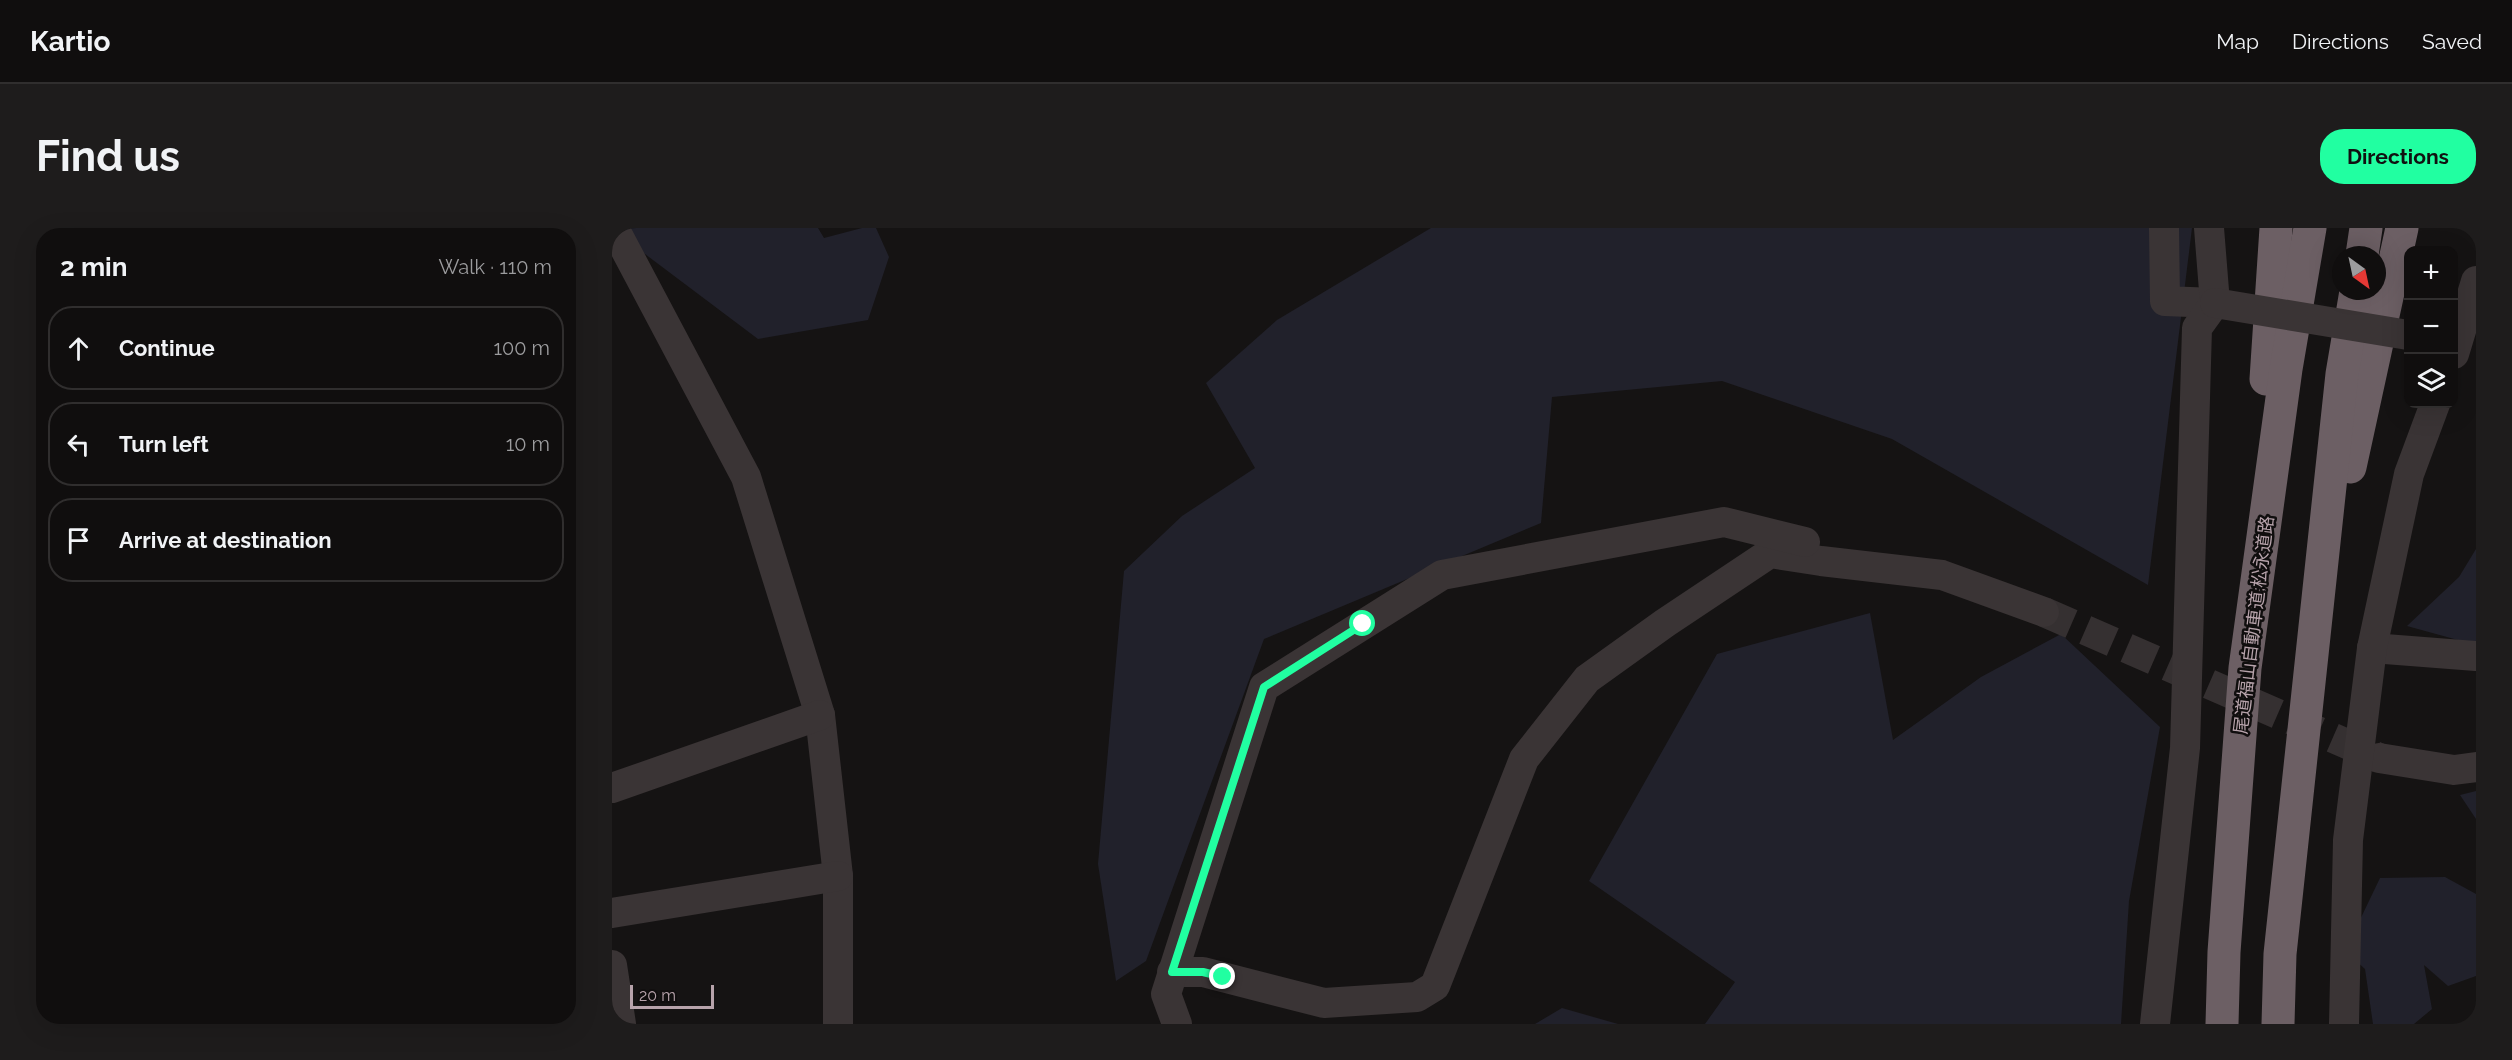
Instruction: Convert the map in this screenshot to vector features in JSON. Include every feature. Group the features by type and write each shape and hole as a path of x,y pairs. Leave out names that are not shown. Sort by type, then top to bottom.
{"highway":[{"path":"2245,668 2276,228"},
{"name":"尾道福山自動車道;松永道路","path":"2222,1024 2224,952 2245,668 2286,369 2310,228"},
{"path":"2363,246 2366,228"},
{"path":"2310,673 2323,595 2402,228"},
{"path":"2278,1024 2280,954 2342,374 2354,300"}],"street":[{"path":"2164,228 2165,301 2215,303 2404,333"},
{"path":"2155,1024 2185,748 2197,328 2215,303 2209,228"},
{"path":"617,243 746,477 820,715 838,876 838,1024"},
{"path":"2460,344 2476,281"},
{"path":"2344,1024 2348,840 2372,648 2409,474 2434,408"},
{"path":"1177,1024 1166,994 1264,687 1442,575 1724,522 1813,544 1821,561"},
{"path":"1172,972 1203,972 1324,1004 1417,997 1435,986 1524,759 1587,679 1665,623 1770,553 1942,575 2043,612"},
{"path":"2372,648 2476,656"},
{"path":"612,788 820,715"},
{"path":"2379,758 2454,770 2476,766"},
{"path":"612,913 838,876"},
{"path":"612,965 621,1024"}],"shaded area":[{"path":"624,228 818,228 824,238 862,228 876,228 889,257 868,320 758,339 633,245"},
{"path":"1431,228 2192,228 2148,585 1892,439 1722,381 1552,397 1541,523 1264,639 1146,961 1116,981 1098,864 1124,571 1182,516 1255,468 1206,383 1277,320"},
{"path":"2476,549 2476,645 2407,626 2459,577"},
{"path":"1870,613 1893,740 1981,677 2061,634 2160,727 2129,901 2121,1024 1705,1024 1735,982 1589,881 1717,654"},
{"path":"2476,791 2476,819 2460,795"},
{"path":"2445,877 2476,894 2476,976 2448,986 2424,965 2432,1009 2414,1024 2373,1024 2365,969 2345,951 2380,878"},
{"path":"1562,1008 1618,1024 1535,1024"}],"tunnel":[{"path":"2044,612 2379,758"}],"route":[{"path":"1223,977 1203,972 1172,972 1264,687 1363,624"}]}
